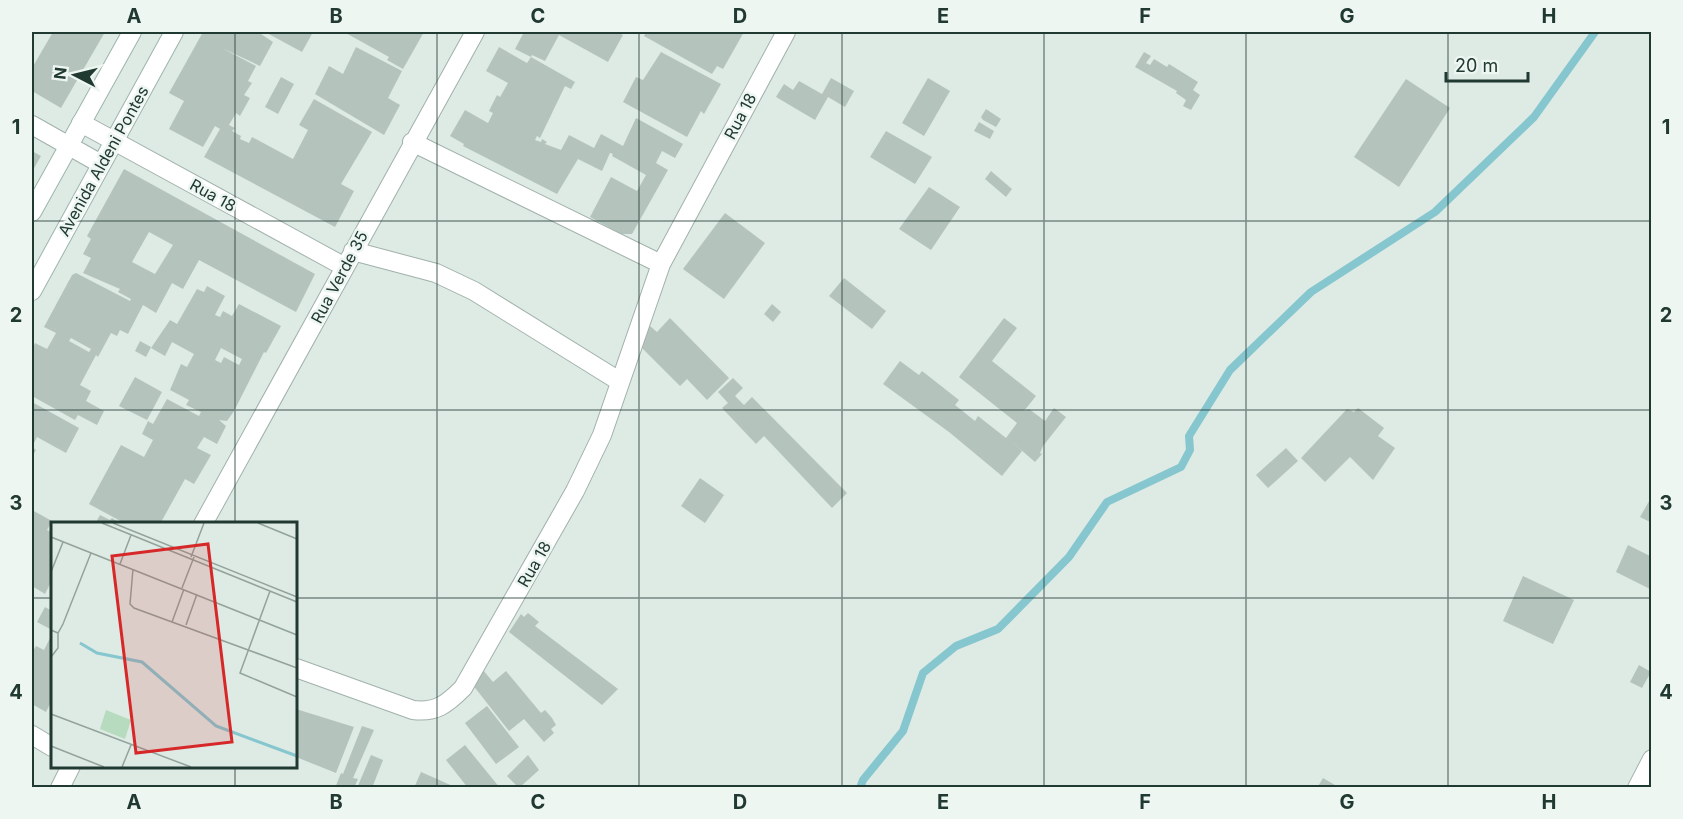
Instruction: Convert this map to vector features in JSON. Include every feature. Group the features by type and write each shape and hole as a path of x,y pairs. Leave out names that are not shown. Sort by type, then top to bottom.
{"street":[{"path":"32,212 132,32"},
{"name":"Avenida Aldeni Pontes","path":"32,291 174,32"},
{"name":"Rua Verde 35","path":"204,522 412,142 475,32"},
{"name":"Rua 18","path":"297,668 412,711 428,712 442,707 463,688 575,491 602,435 661,264 786,32"},
{"name":"Rua 18","path":"81,123 349,259 436,273 474,291 619,381"},
{"path":"32,125 101,164"},
{"path":"412,142 661,264"},
{"path":"32,735 51,746"},
{"path":"1637,788 1652,759"},
{"path":"60,788 70,768"}],"building":[{"path":"53,32 105,32 61,108 32,91 32,68"},
{"path":"203,32 258,32 273,42 260,66 222,48 256,66 248,81 252,83 244,95 250,98 240,116 236,113 229,125 235,128 232,131 241,136 240,139 249,143 252,137 293,159 308,130 299,125 314,99 372,132 341,184 354,191 335,227 204,157 220,129 215,126 203,147 169,129 184,101 169,93"},
{"path":"265,32 313,32 302,52"},
{"path":"344,32 424,32 403,69 387,60 389,57"},
{"path":"524,32 617,32 623,35 608,62 559,35 545,61 515,49"},
{"path":"646,32 744,32 723,69 717,66 712,74 644,36"},
{"path":"356,47 402,71 388,98 400,105 384,135 315,94 329,66 343,74"},
{"path":"499,47 527,63 531,57 575,82 571,89 565,86 540,138 537,136 535,140 541,142 542,139 547,142 545,144 561,150 569,135 594,148 601,134 623,146 636,118 683,144 675,158 662,151 656,163 668,170 632,234 621,234 590,217 611,177 637,191 646,175 612,156 613,154 610,153 602,171 578,159 557,194 463,146 464,144 450,136 465,110 488,123 493,113 489,111 497,95 500,97 508,83 486,71"},
{"path":"661,52 721,84 704,114 701,111 687,137 623,102 636,77 643,80"},
{"path":"1144,52 1151,56 1146,63 1150,65 1154,59 1167,67 1169,64 1198,82 1193,90 1200,95 1191,110 1183,106 1186,100 1176,93 1177,91 1135,67"},
{"path":"281,77 294,84 278,114 265,107"},
{"path":"831,78 854,91 845,107 828,97 815,120 776,97 784,84 793,90 799,81 822,94"},
{"path":"928,78 950,91 924,136 902,123"},
{"path":"1406,79 1450,108 1399,187 1354,157"},
{"path":"986,109 1001,119 996,127 981,117"},
{"path":"979,122 994,131 990,139 974,131"},
{"path":"886,131 932,157 915,184 870,157"},
{"path":"32,151 41,156 33,170 32,169"},
{"path":"124,169 315,274 296,312 199,260 183,289 172,283 156,313 143,305 128,334 120,330 117,336 111,333 98,357 96,355 80,385 91,391 86,401 104,411 97,425 78,415 75,420 32,396 32,350 35,343 47,349 56,333 44,327 72,275 76,273 130,301 131,299 118,292 120,289 83,273 91,258 83,254 91,239 87,236","holes":["149,232 173,245 155,274 132,262","71,338 91,349 89,352 69,341"]},
{"path":"991,171 1012,189 1006,197 985,179"},
{"path":"929,187 960,207 931,250 899,229"},
{"path":"725,213 765,243 724,299 683,269"},
{"path":"844,278 886,311 872,329 829,296"},
{"path":"207,286 225,296 215,315 220,317 223,311 232,316 239,304 281,326 266,353 264,352 234,411 227,421 219,420 226,426 217,444 204,437 197,448 211,455 194,484 185,479 161,522 122,522 89,504 121,445 144,457 153,440 142,434 148,421 153,424 167,399 199,416 201,412 186,405 189,400 170,390 181,364 187,367 194,354 172,342 165,356 151,348 170,320 177,324 197,289 204,292","holes":["221,348 242,359 239,365 224,357 221,363 215,360"]},
{"path":"772,304 781,312 773,322 764,314"},
{"path":"670,318 729,378 707,400 687,379 680,386 635,341 650,326 657,332"},
{"path":"1004,318 1017,328 992,361 1036,396 1024,411 1029,409 1045,421 1054,408 1066,417 1043,446 1040,453 1042,454 1035,462 1012,442 1022,451 1002,476 949,432 883,384 900,361 919,375 922,371 959,400 955,405 975,421 978,416 1006,438 1017,423 959,377"},
{"path":"140,341 151,347 146,357 135,351"},
{"path":"135,377 162,392 147,420 119,406"},
{"path":"733,378 743,388 735,396 744,405 752,397 847,493 832,508 764,436 756,444 722,408 728,403 718,392"},
{"path":"32,402 79,428 66,453 37,437 32,447"},
{"path":"1358,408 1384,428 1378,436 1395,448 1373,480 1350,457 1325,482 1301,458 1347,409 1354,412"},
{"path":"1286,448 1298,461 1268,488 1256,475"},
{"path":"700,478 724,495 705,523 681,506"},
{"path":"1652,496 1652,523 1640,517"},
{"path":"32,510 52,521 47,530 51,532 51,584 45,594 32,586"},
{"path":"100,515 118,522 96,522"},
{"path":"1628,545 1652,557 1652,590 1616,572"},
{"path":"1523,576 1574,600 1553,644 1503,621"},
{"path":"45,607 51,610 51,629 37,622"},
{"path":"528,613 539,622 535,626 618,689 602,705 509,632 521,614 524,617"},
{"path":"50,638 51,705 46,712 32,704 32,653 36,646 44,650"},
{"path":"1639,665 1651,672 1642,688 1630,682"},
{"path":"483,670 493,682 506,671 541,713 545,710 552,718 556,725 551,729 554,733 544,742 524,719 509,731 472,684"},
{"path":"487,706 519,747 496,764 465,723"},
{"path":"297,709 354,727 336,773 297,757"},
{"path":"362,726 374,730 353,778 358,779 354,788 335,788 341,773 343,774"},
{"path":"465,745 500,788 468,788 446,760"},
{"path":"371,755 383,760 372,788 357,788"},
{"path":"528,755 539,770 519,788 507,776"},
{"path":"421,772 437,779 457,788 414,788"},
{"path":"1323,778 1340,788 1317,788"}],"waterway":[{"path":"860,788 863,780 903,731 923,673 956,646 998,629 1069,557 1107,502 1181,467 1190,450 1189,436 1230,370 1311,292 1435,212 1534,117 1595,32"}]}
